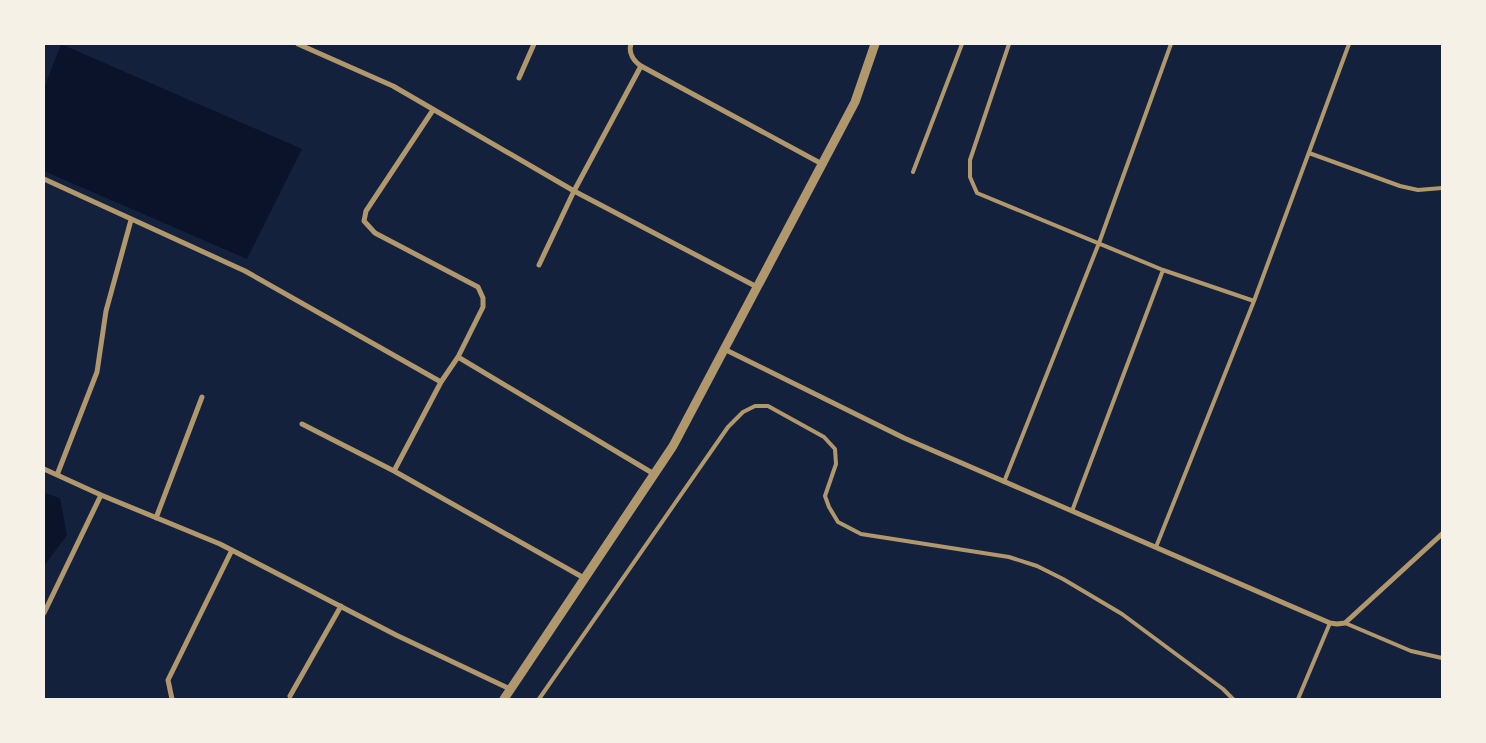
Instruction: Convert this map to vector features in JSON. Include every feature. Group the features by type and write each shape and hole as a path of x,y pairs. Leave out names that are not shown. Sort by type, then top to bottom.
{"street":[{"path":"298,44 393,86 574,191 757,287"},
{"path":"519,78 534,44"},
{"path":"631,44 630,54 635,62 641,66 822,164"},
{"path":"504,699 673,446 855,102 875,44"},
{"path":"539,265 574,191 641,66"},
{"path":"394,470 440,382 458,357 483,307 483,298 478,287 374,233 364,221 366,211 433,110"},
{"path":"44,179 245,271 440,382"},
{"path":"57,475 97,372 106,311 131,220"},
{"path":"724,349 904,438 1330,623 1345,623 1442,534"},
{"path":"458,357 654,474"},
{"path":"156,518 202,397"},
{"path":"302,424 394,470 584,578"},
{"path":"44,469 100,495 232,550 510,689"},
{"path":"44,614 100,495"},
{"path":"172,699 168,680 232,550"},
{"path":"290,696 341,606"}],"lane":[{"path":"913,172 962,44"},
{"path":"1009,44 970,160 970,177 977,193 1163,270 1254,301"},
{"path":"1004,482 1099,243 1172,44"},
{"path":"1156,547 1254,301 1349,44"},
{"path":"1309,153 1400,186 1418,190 1442,188"},
{"path":"1072,511 1163,270"},
{"path":"539,699 728,427 742,412 755,406 768,406 824,437 835,449 836,464 825,496 838,522 861,534 1009,557 1037,566 1122,614 1223,689 1233,699"},
{"path":"1298,699 1330,623"},
{"path":"1345,623 1411,651 1442,658"}],"water":[{"path":"61,44 302,149 247,259 44,171 44,88"},
{"path":"44,493 60,498 67,535 44,566"}]}
